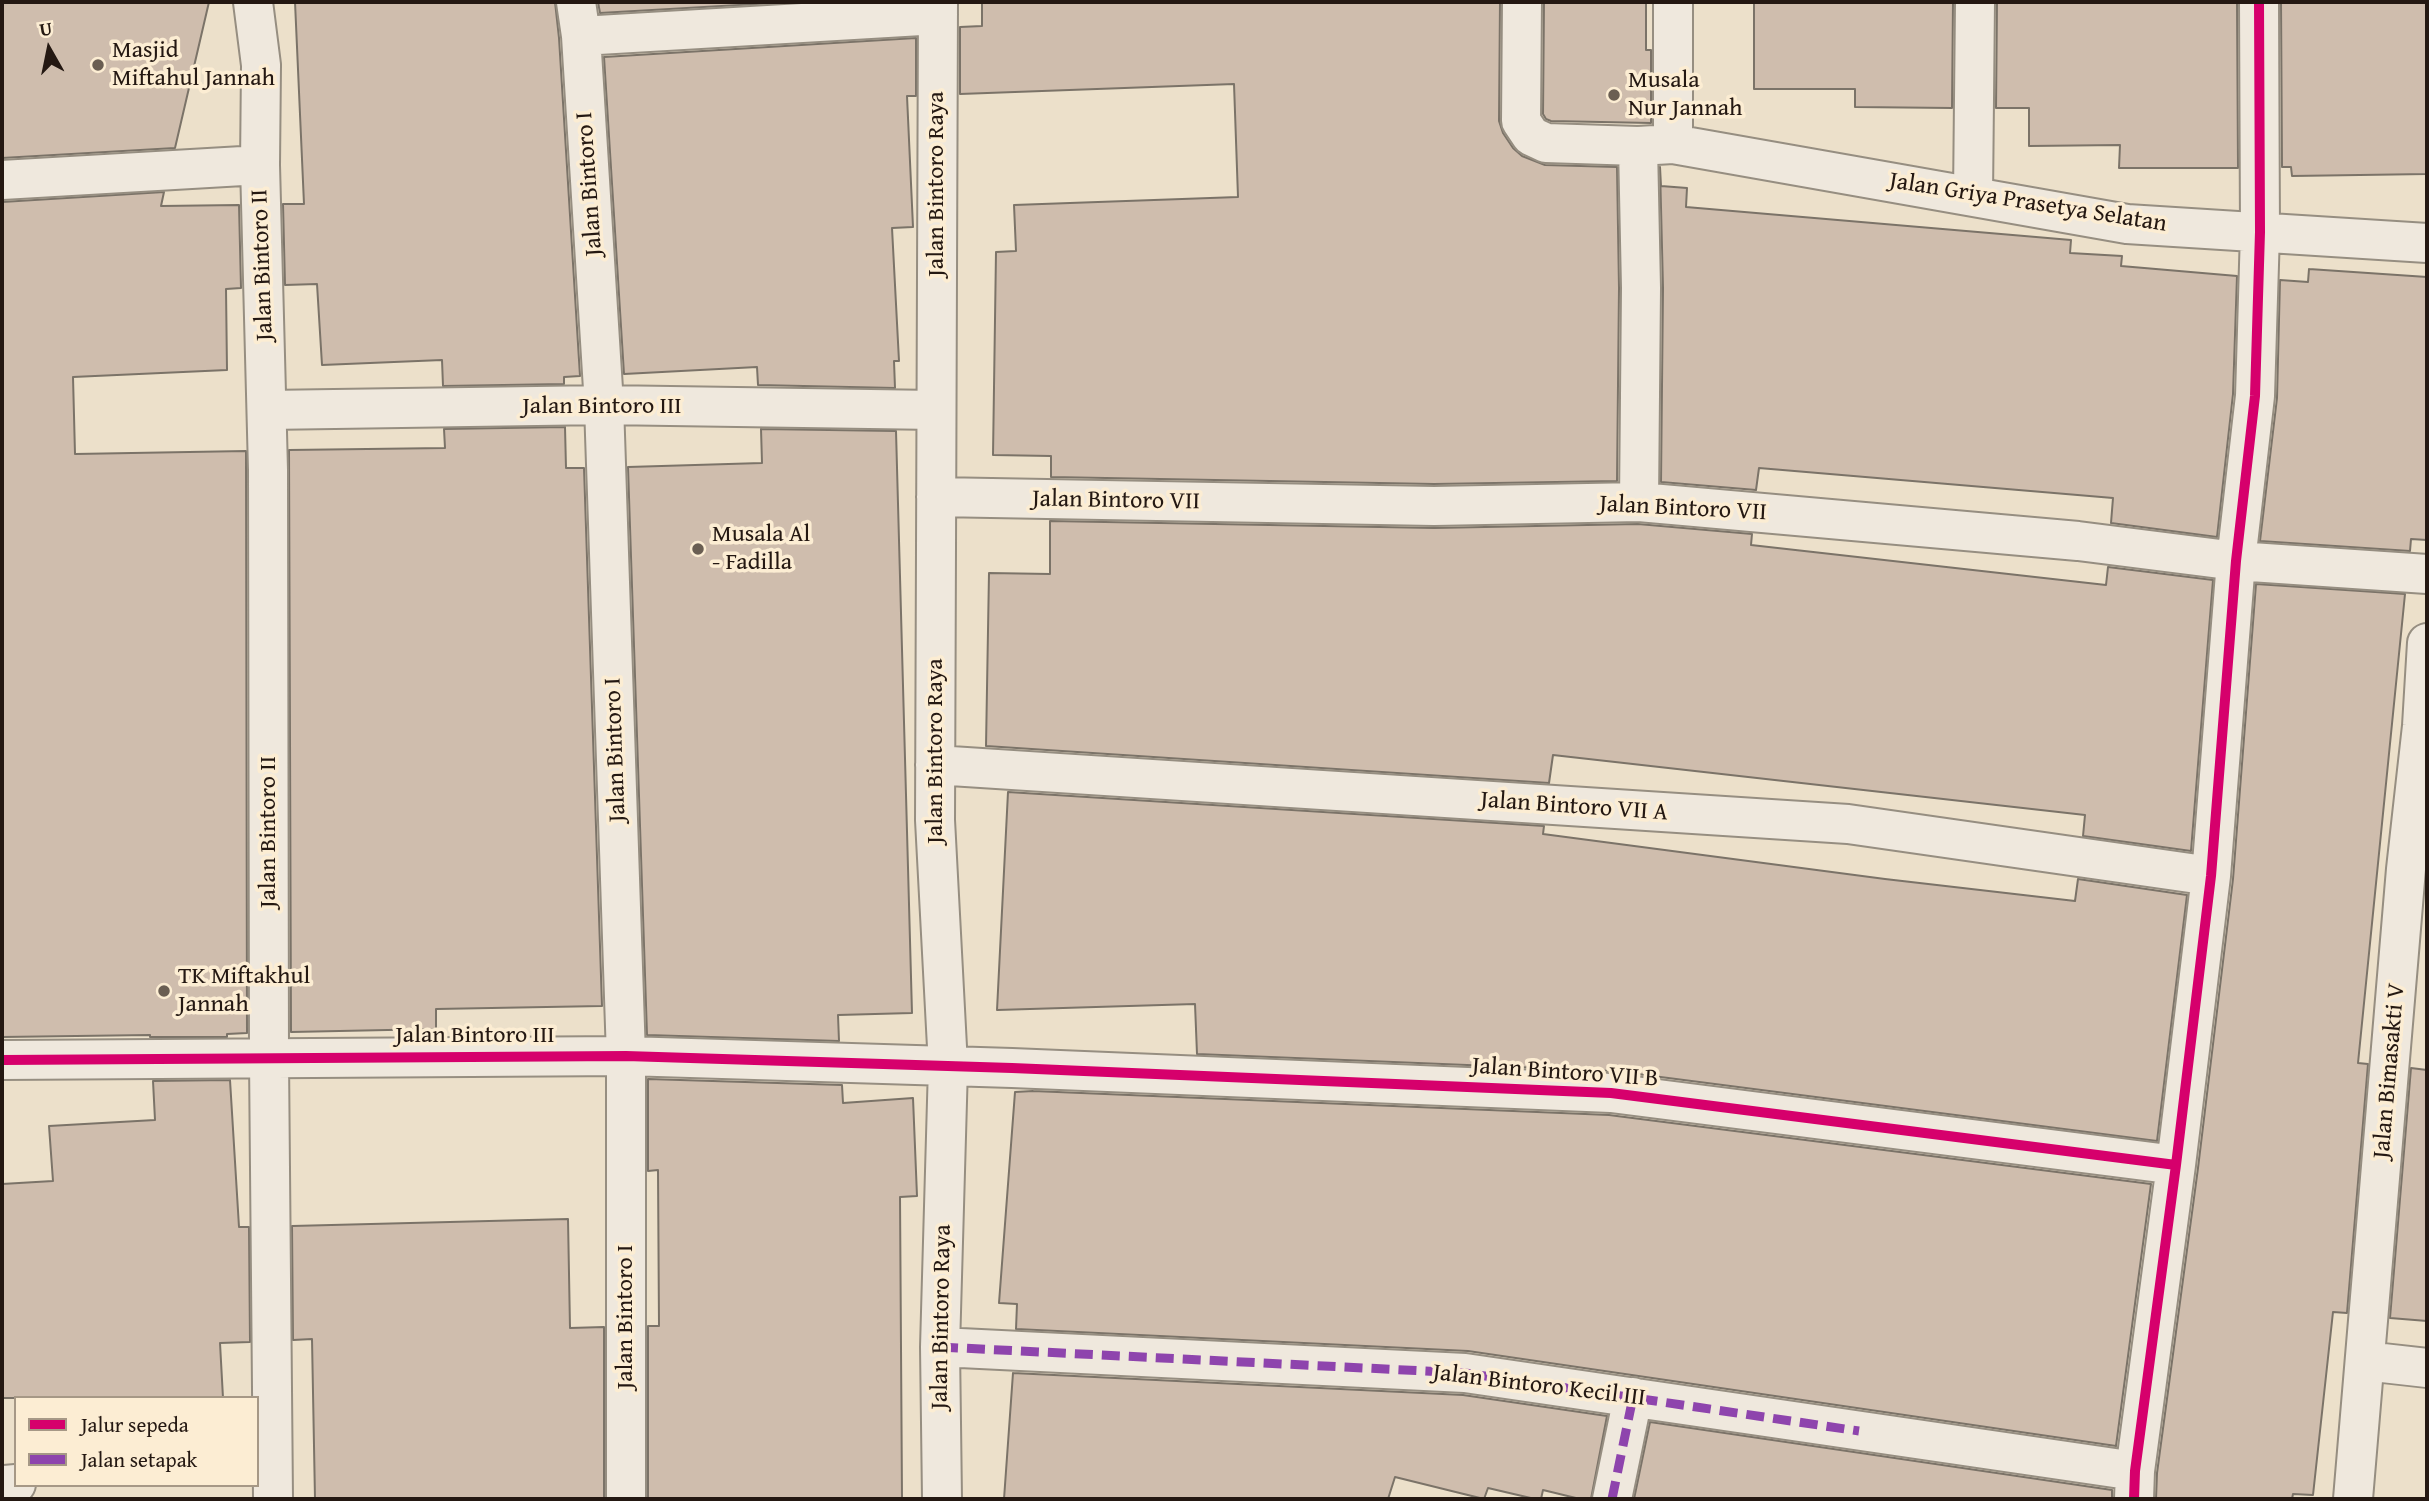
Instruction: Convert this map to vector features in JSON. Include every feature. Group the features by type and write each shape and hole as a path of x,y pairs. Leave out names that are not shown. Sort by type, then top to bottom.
{"street":[{"name":"Jalan Bintoro II","path":"253,2 261,65 260,165 267,410 269,1059 265,1458 273,1499"},
{"name":"Jalan Griya Prasetya Selatan","path":"1522,2 1521,121 1531,136 1546,143 1655,145 1973,196 2127,224 2427,243"},
{"path":"1639,502 1641,288 1673,2"},
{"path":"1973,196 1975,2"},
{"path":"2134,1485 2211,876 2236,561 2255,396 2260,232 2259,2"},
{"path":"578,19 938,8"},
{"name":"Jalan Bintoro Raya","path":"938,8 935,820 948,1066 940,1347 942,1499"},
{"name":"Jalan Bintoro I","path":"578,19 604,405 626,1056 626,1499"},
{"name":"Jalan Bintoro II","path":"2,180 260,165"},
{"name":"Jalan Bintoro III","path":"267,410 604,405 936,410"},
{"name":"Jalan Bintoro VII","path":"936,497 1434,506 1639,502 2078,541 2236,561 2427,575"},
{"name":"Jalan Bimasakti V","path":"2353,1499 2406,869 2422,726 2427,643"},
{"name":"Jalan Bintoro VII A","path":"935,765 1848,824 2211,876"},
{"name":"Jalan Bintoro III","path":"2,1060 626,1056 948,1066"},
{"name":"Jalan Bintoro VII B","path":"948,1066 1611,1093 2176,1166"},
{"name":"Jalan Bintoro Kecil III","path":"940,1347 1465,1373 1633,1397 2134,1485"},
{"path":"2365,1361 2427,1368"},
{"path":"1612,1499 1633,1397"}],"building":[{"name":"Masjid Miftahul Jannah","path":"2,2 209,2 175,148 2,158"},
{"path":"295,2 555,2 580,376 564,377 564,384 443,386 442,360 322,365 317,284 285,285 283,204 304,204"},
{"path":"598,2 791,2 600,13"},
{"path":"982,2 1500,2 1499,121 1513,148 1522,156 1545,165 1617,167 1617,481 1434,484 1051,477 1051,456 993,455 996,252 1016,251 1014,205 1238,197 1234,84 960,94 960,27 982,26"},
{"path":"1544,2 1646,2 1646,50 1651,50 1651,123 1546,119 1543,114"},
{"path":"1754,2 1953,2 1952,108 1855,107 1855,89 1754,89"},
{"path":"1997,2 2237,2 2238,168 2119,168 2120,145 2029,146 2029,108 1996,108"},
{"path":"2281,2 2427,2 2427,174 2292,176 2291,167 2282,167"},
{"path":"916,38 916,96 907,96 913,227 892,228 899,361 894,361 895,388 758,385 757,367 624,374 604,57"},
{"path":"1660,167 1661,186 1687,188 1686,207 2071,240 2070,253 2122,256 2121,266 2237,276 2233,394 2217,537 2111,523 2113,498 1759,468 1756,490 1661,482 1663,288"},
{"path":"164,192 161,206 239,205 241,288 226,289 227,370 73,377 75,454 246,451 247,1033 227,1034 227,1037 2,1037 2,202"},
{"path":"2309,269 2427,277 2427,540 2411,539 2410,551 2260,541 2277,398 2280,280 2308,282"},
{"path":"565,427 566,468 584,468 602,1006 436,1009 436,1029 291,1032 289,450 445,448 444,429"},
{"path":"761,429 896,431 912,1013 838,1015 839,1041 647,1035 628,467 762,463"},
{"path":"1050,521 1434,528 1638,524 1752,534 1751,545 2106,585 2108,567 2213,580 2191,851 2083,836 2085,815 1553,755 1549,783 986,746 989,573 1050,574"},
{"path":"2256,584 2405,594 2358,1063 2368,1064 2347,1313 2333,1312 2313,1495 2293,1494 2292,1499 2156,1499 2157,1473 2233,879"},
{"path":"1008,792 1544,826 1543,834 2075,901 2078,879 2187,895 2157,1141 1614,1071 1197,1054 1195,1004 997,1010"},
{"path":"2411,1068 2427,1070 2427,1321 2390,1318"},
{"path":"648,1079 842,1085 843,1103 913,1098 917,1196 900,1197 902,1499 648,1499 648,1326 659,1326 658,1170 648,1171"},
{"path":"230,1080 239,1227 249,1227 250,1342 220,1343 223,1396 2,1398 2,1184 53,1181 49,1126 155,1120 153,1081"},
{"path":"1015,1092 1609,1115 2151,1184 2116,1446 1468,1351 1016,1329 1017,1304 999,1303"},
{"path":"568,1219 570,1328 604,1327 604,1499 315,1499 312,1339 293,1340 292,1226"},
{"path":"1013,1373 1463,1395 1607,1416 1591,1499 1543,1490 1541,1499 1535,1499 1488,1488 1484,1499 1395,1477 1388,1499 1004,1499"},
{"path":"1650,1422 2112,1490 2112,1499 1634,1499"}],"marked path":[{"path":"940,1347 1465,1373 1859,1431"},
{"path":"1612,1499 1633,1397"}],"cycle path":[{"path":"2134,1499 2135,1471 2211,876 2236,561 2255,396 2260,232 2259,2"},
{"path":"2,1060 626,1056 1012,1068 1611,1093 2176,1165"}],"place":[{"name":"Masjid Miftahul Jannah","path":"98,65"},
{"name":"Musala Nur Jannah","path":"1614,95"},
{"name":"Musala Al - Fadilla","path":"698,549"},
{"name":"TK Miftakhul Jannah","path":"164,991"}]}
